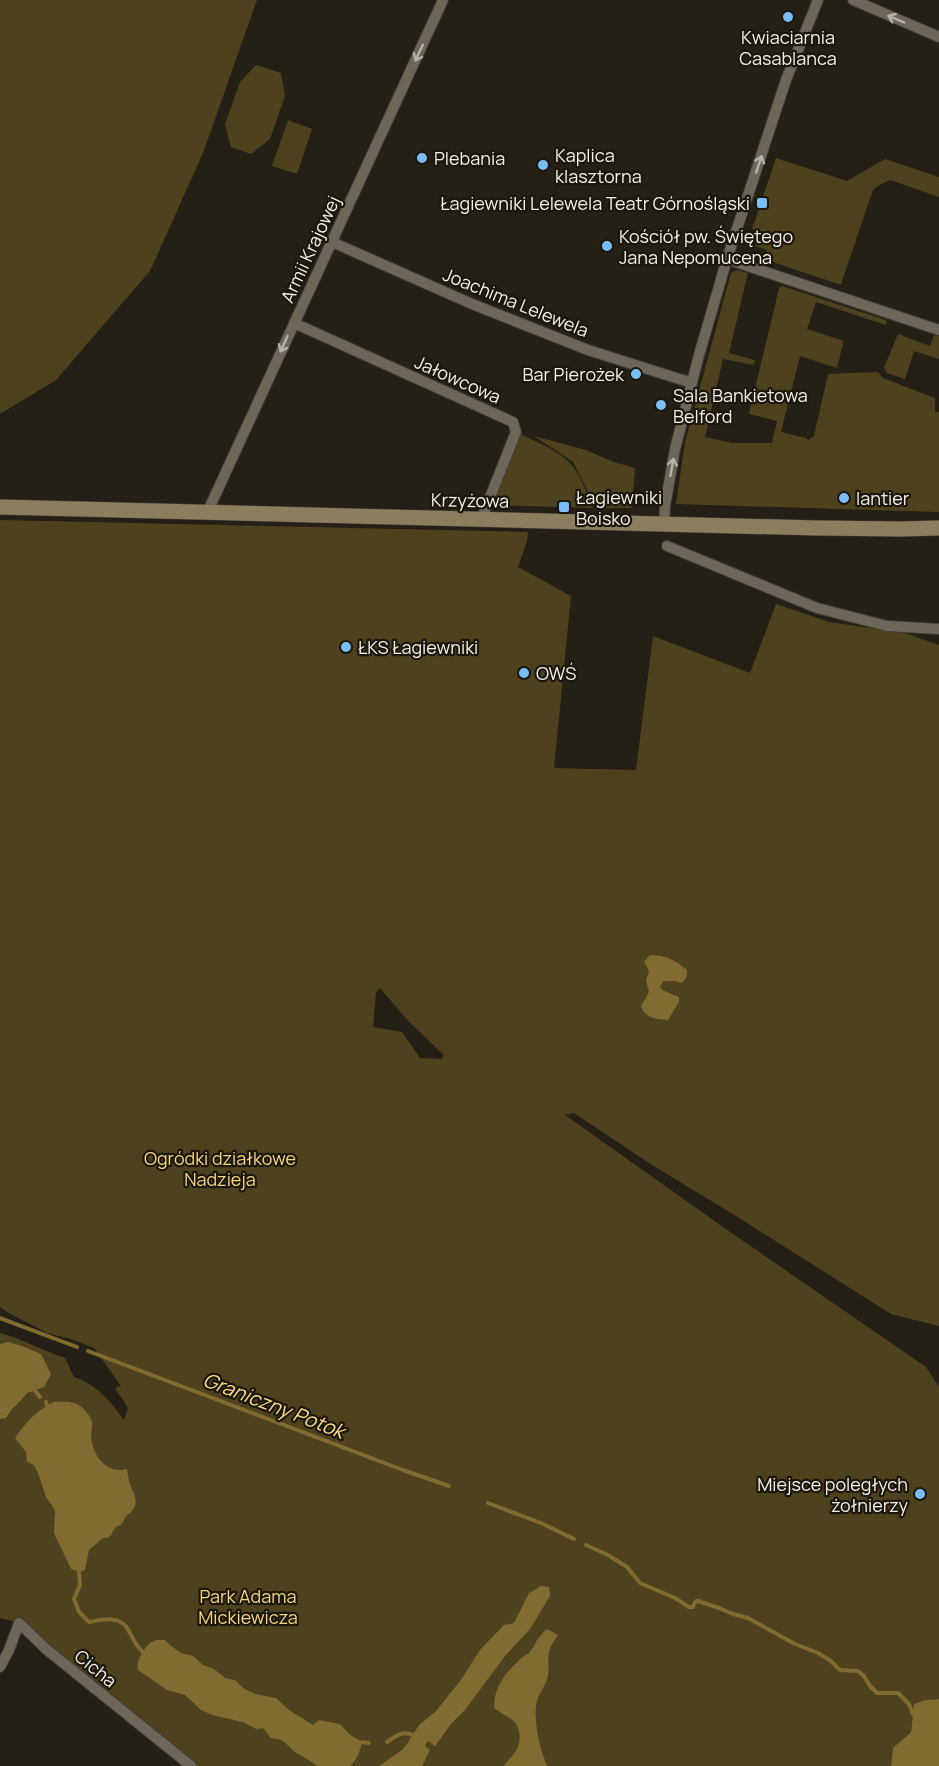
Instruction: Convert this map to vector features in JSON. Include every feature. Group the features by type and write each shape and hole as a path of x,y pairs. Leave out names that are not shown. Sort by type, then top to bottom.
{"street":[{"path":"664,525 675,449 727,259 786,80 818,0"},
{"path":"853,0 939,37"},
{"name":"Armii Krajowej","path":"207,513 332,242 439,1"},
{"name":"Joachima Lelewela","path":"332,242 472,304 588,350 692,383"},
{"path":"727,259 939,330"},
{"name":"Jałowcowa","path":"294,323 513,422 516,432 481,520"},
{"name":"Krzyżowa","path":"0,507 664,525 901,530 939,528"},
{"path":"667,546 817,608 887,626 939,629"},
{"name":"Cicha","path":"0,1667 19,1623 46,1650 192,1766"}],"green space":[{"path":"0,0 257,0 203,153 150,271 56,380 0,414"},
{"path":"256,65 281,73 285,96 270,139 251,154 231,147 225,124 240,82"},
{"path":"288,120 312,129 297,174 272,166"},
{"path":"776,158 847,181 885,159 939,177 939,197 890,180 873,190 841,284 838,284 764,259 767,250 755,246 761,232 752,229"},
{"path":"737,270 748,273 729,353 755,360 754,365 723,359 705,437 732,443 772,443 777,421 749,414 779,288 782,286 887,322 886,325 816,302 807,329 844,341 837,368 800,356 781,432 808,440 814,436 828,374 878,372 883,378 935,398 935,412 939,412 939,512 676,504 685,442 731,273"},
{"path":"898,334 930,346 934,335 939,336 939,359 914,351 905,379 887,373 884,368"},
{"path":"516,432 551,449 569,462 580,477 593,508 487,505"},
{"path":"534,436 586,450 635,468 632,508 596,508 573,462"},
{"path":"0,520 528,532 518,567 571,596 554,768 636,770 653,636 750,673 776,604 829,622 905,633 939,645 939,1326 891,1314 652,1165 574,1113 565,1115 926,1367 939,1387 939,1699 914,1704 911,1732 893,1748 891,1766 191,1766 19,1623 0,1618 0,1333 65,1358 74,1377 96,1389 124,1420 128,1408 115,1388 121,1386 94,1348 47,1333 0,1307","holes":["380,988 409,1022 444,1055 441,1059 420,1058 402,1032 373,1027 376,993"]}],"shaded area":[{"path":"650,955 670,959 687,970 687,977 682,983 664,981 660,986 662,990 679,997 679,1002 668,1020 648,1016 641,1006 649,992 646,980 649,971 644,962"},
{"path":"8,1342 41,1354 51,1374 44,1387 27,1393 6,1418 0,1419 0,1344"},
{"path":"54,1402 75,1403 86,1412 92,1422 92,1443 97,1456 101,1462 113,1469 127,1469 135,1498 134,1508 122,1524 116,1527 110,1537 103,1538 89,1550 85,1570 79,1572 71,1569 54,1533 55,1510 46,1497 34,1465 27,1462 26,1452 15,1438 32,1417"},
{"path":"541,1586 549,1587 550,1596 530,1629 505,1656 435,1746 428,1741 425,1746 430,1750 422,1766 379,1766 402,1750 419,1725 436,1711 460,1681 480,1650 504,1625 514,1623 529,1593"},
{"path":"546,1629 558,1635 550,1648 547,1680 536,1706 538,1736 547,1766 504,1766 518,1747 520,1734 514,1722 494,1708 496,1694 504,1676 530,1652"},
{"path":"156,1640 165,1640 181,1653 193,1656 203,1665 214,1669 225,1678 235,1680 243,1688 255,1694 276,1698 289,1710 313,1725 319,1720 340,1724 349,1734 362,1742 356,1758 350,1766 318,1766 295,1752 282,1740 271,1738 263,1728 256,1729 243,1722 212,1715 201,1710 185,1695 167,1690 138,1670 142,1652"},
{"path":"939,1699 939,1766 891,1766 893,1748 911,1732 914,1704"}],"waterway":[{"name":"Graniczny Potok","path":"0,1318 77,1347"},
{"name":"Graniczny Potok","path":"88,1351 449,1486"},
{"path":"35,1391 40,1397"},
{"name":"Graniczny Potok","path":"488,1503 541,1523 574,1539"},
{"name":"Graniczny Potok","path":"586,1545 627,1567 640,1583 675,1598 689,1607 693,1607 698,1601 748,1618 795,1644 818,1653 840,1670 858,1671 877,1693 898,1693 909,1704 913,1714"},
{"path":"79,1572 80,1585 74,1599 79,1612 89,1622 112,1619 121,1622 143,1652"},
{"path":"387,1742 402,1733 413,1735"},
{"path":"362,1742 369,1743"}],"place":[{"name":"Kwiaciarnia Casablanca","path":"788,17"},
{"name":"Plebania","path":"422,158"},
{"name":"Kaplica klasztorna","path":"543,165"},
{"name":"Łagiewniki Lelewela Teatr Górnośląski","path":"762,203"},
{"name":"Kościół pw. Świętego Jana Nepomucena","path":"607,246"},
{"name":"Bar Pierożek","path":"636,374"},
{"name":"Sala Bankietowa Belford","path":"661,405"},
{"name":"lantier","path":"844,498"},
{"name":"Łagiewniki Boisko","path":"564,507"},
{"name":"ŁKS Łagiewniki","path":"346,647"},
{"name":"OWŚ","path":"524,673"},
{"name":"Miejsce poległych żołnierzy","path":"920,1494"}],"park label":[{"name":"Ogródki działkowe Nadzieja","path":"220,1168"},
{"name":"Park Adama Mickiewicza","path":"248,1606"}]}
